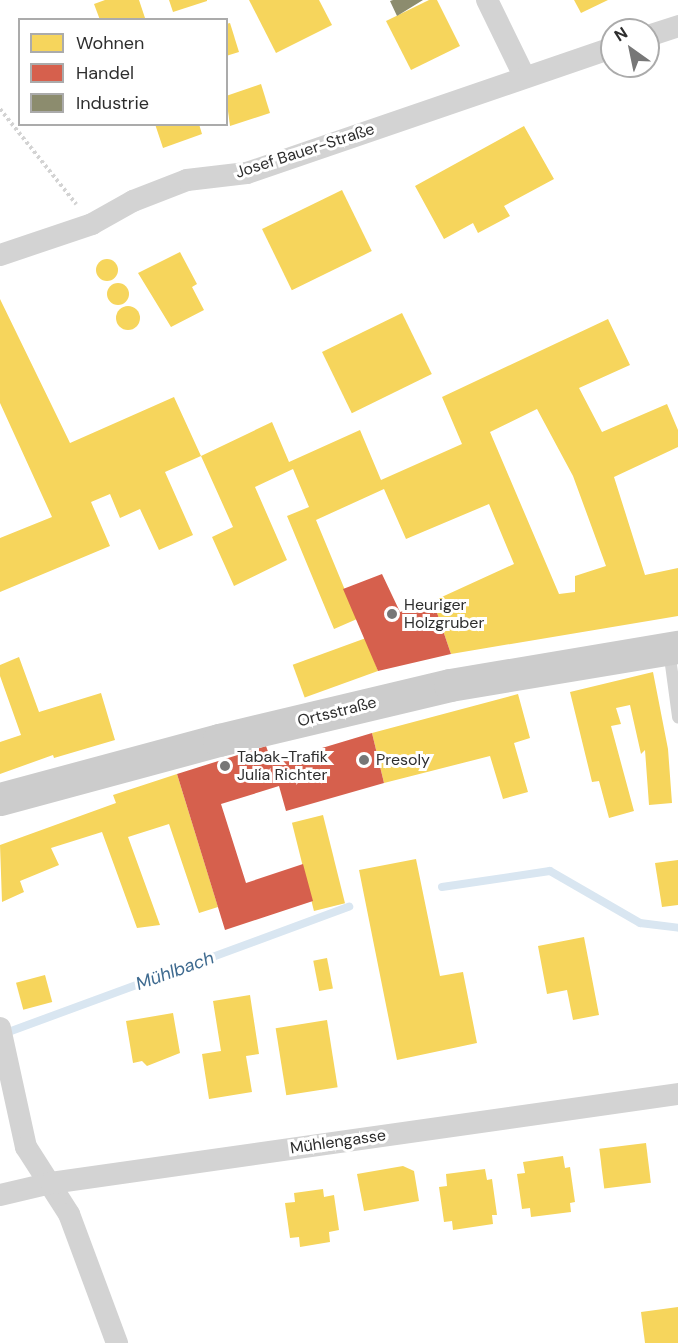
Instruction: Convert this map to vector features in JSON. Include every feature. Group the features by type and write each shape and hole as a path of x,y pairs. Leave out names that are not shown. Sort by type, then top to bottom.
{"street":[{"path":"488,0 524,76"},
{"path":"660,32 678,26"},
{"name":"Josef Bauer-Straße","path":"0,255 92,224 133,201 187,180 247,173 524,76 600,52"},
{"name":"Ortsstraße","path":"0,799 219,740 450,684 673,648"},
{"path":"3,1038 26,1147 69,1214 117,1343"},
{"name":"Mühlengasse","path":"0,1195 51,1183 678,1094"}],"lane":[{"path":"673,648 678,717"}],"path":[{"path":"0,110 92,224"}],"building: Wohnen":[{"path":"105,0 139,0 145,18 99,18 94,4"},
{"path":"169,0 207,0 207,1 173,12"},
{"path":"249,0 319,0 332,25 276,53"},
{"path":"429,0 437,0 460,46 411,70 386,21"},
{"path":"574,0 608,0 581,13"},
{"path":"230,23 239,52 228,55 228,24"},
{"path":"261,84 270,113 230,126 228,95"},
{"path":"156,126 200,126 202,134 163,148"},
{"path":"524,126 554,179 504,206 510,216 478,233 473,223 444,239 415,186"},
{"path":"342,190 372,251 292,290 262,229"},
{"path":"180,252 197,284 192,287 204,310 171,327 138,273"},
{"path":"107,259 115,262 118,270 115,278 107,281 99,278 96,270 99,262"},
{"path":"118,283 126,286 129,294 126,302 118,305 110,302 107,294 110,286"},
{"path":"0,299 70,443 174,397 201,456 165,472 193,535 159,550 140,509 120,518 110,494 91,502 110,546 0,592 0,538 52,517 0,403"},
{"path":"128,306 136,310 140,318 136,326 128,330 120,326 116,318 120,310"},
{"path":"402,313 432,374 352,413 322,352"},
{"path":"608,319 630,365 579,388 602,432 667,404 678,430 678,447 614,477 645,575 678,568 678,616 451,654 433,601 514,564 489,504 406,539 384,489 316,520 357,619 334,629 287,516 309,507 293,469 255,487 287,560 234,586 212,537 233,527 201,456 272,422 289,462 360,430 381,480 462,444 442,397","holes":["537,409 573,476 606,566 575,576 575,592 559,594 490,432"]},
{"path":"366,638 378,671 305,698 293,665"},
{"path":"19,657 39,712 101,693 115,740 54,758 53,755 0,774 0,742 21,735 0,676 0,665"},
{"path":"653,672 668,749 672,803 649,805 645,750 641,754 630,705 616,708 621,724 611,726 634,811 609,818 599,781 592,782 570,692"},
{"path":"518,694 530,738 514,743 528,792 503,799 490,756 384,783 372,733"},
{"path":"177,774 218,907 199,913 169,824 128,837 160,925 137,928 102,832 51,848 59,865 20,881 24,892 2,902 0,845 116,803 113,795"},
{"path":"323,815 345,903 314,911 292,823"},
{"path":"416,859 440,976 463,972 477,1043 397,1060 359,870"},
{"path":"678,860 678,905 662,907 655,863"},
{"path":"584,937 599,1015 573,1020 567,990 547,994 538,946"},
{"path":"327,958 333,988 319,991 313,961"},
{"path":"45,975 52,1002 23,1010 16,983"},
{"path":"250,995 259,1054 246,1056 252,1092 209,1099 202,1054 221,1051 213,1001"},
{"path":"173,1013 180,1053 147,1066 142,1061 133,1063 126,1021"},
{"path":"327,1020 338,1087 286,1095 276,1028"},
{"path":"646,1143 651,1183 604,1188 599,1149"},
{"path":"563,1156 565,1168 570,1167 575,1202 570,1203 571,1212 531,1217 530,1208 522,1209 517,1174 525,1173 523,1162"},
{"path":"403,1166 414,1171 419,1201 364,1211 357,1174"},
{"path":"485,1169 487,1180 492,1179 497,1215 492,1215 493,1224 453,1230 452,1221 444,1222 439,1187 447,1186 446,1174"},
{"path":"323,1189 324,1197 334,1195 339,1230 329,1232 330,1242 300,1247 299,1237 290,1238 285,1203 295,1202 294,1193"},
{"path":"678,1307 678,1343 645,1343 641,1312"}],"building: Handel":[{"path":"382,574 400,612 433,601 451,654 378,671 343,589"},
{"path":"372,733 384,783 286,811 279,786 221,804 246,883 303,864 313,901 225,930 177,774 266,746 272,763"}],"building: Industrie":[{"path":"393,0 423,0 397,16 390,1"}],"waterway":[{"name":"Mühlbach","path":"442,887 550,871 640,923 678,928"},
{"name":"Mühlbach","path":"3,1034 349,907"}],"place":[{"name":"Heuriger Holzgruber","path":"392,614"},
{"name":"Presoly","path":"364,760"},
{"name":"Tabak-Trafik Julia Richter","path":"225,766"}]}
